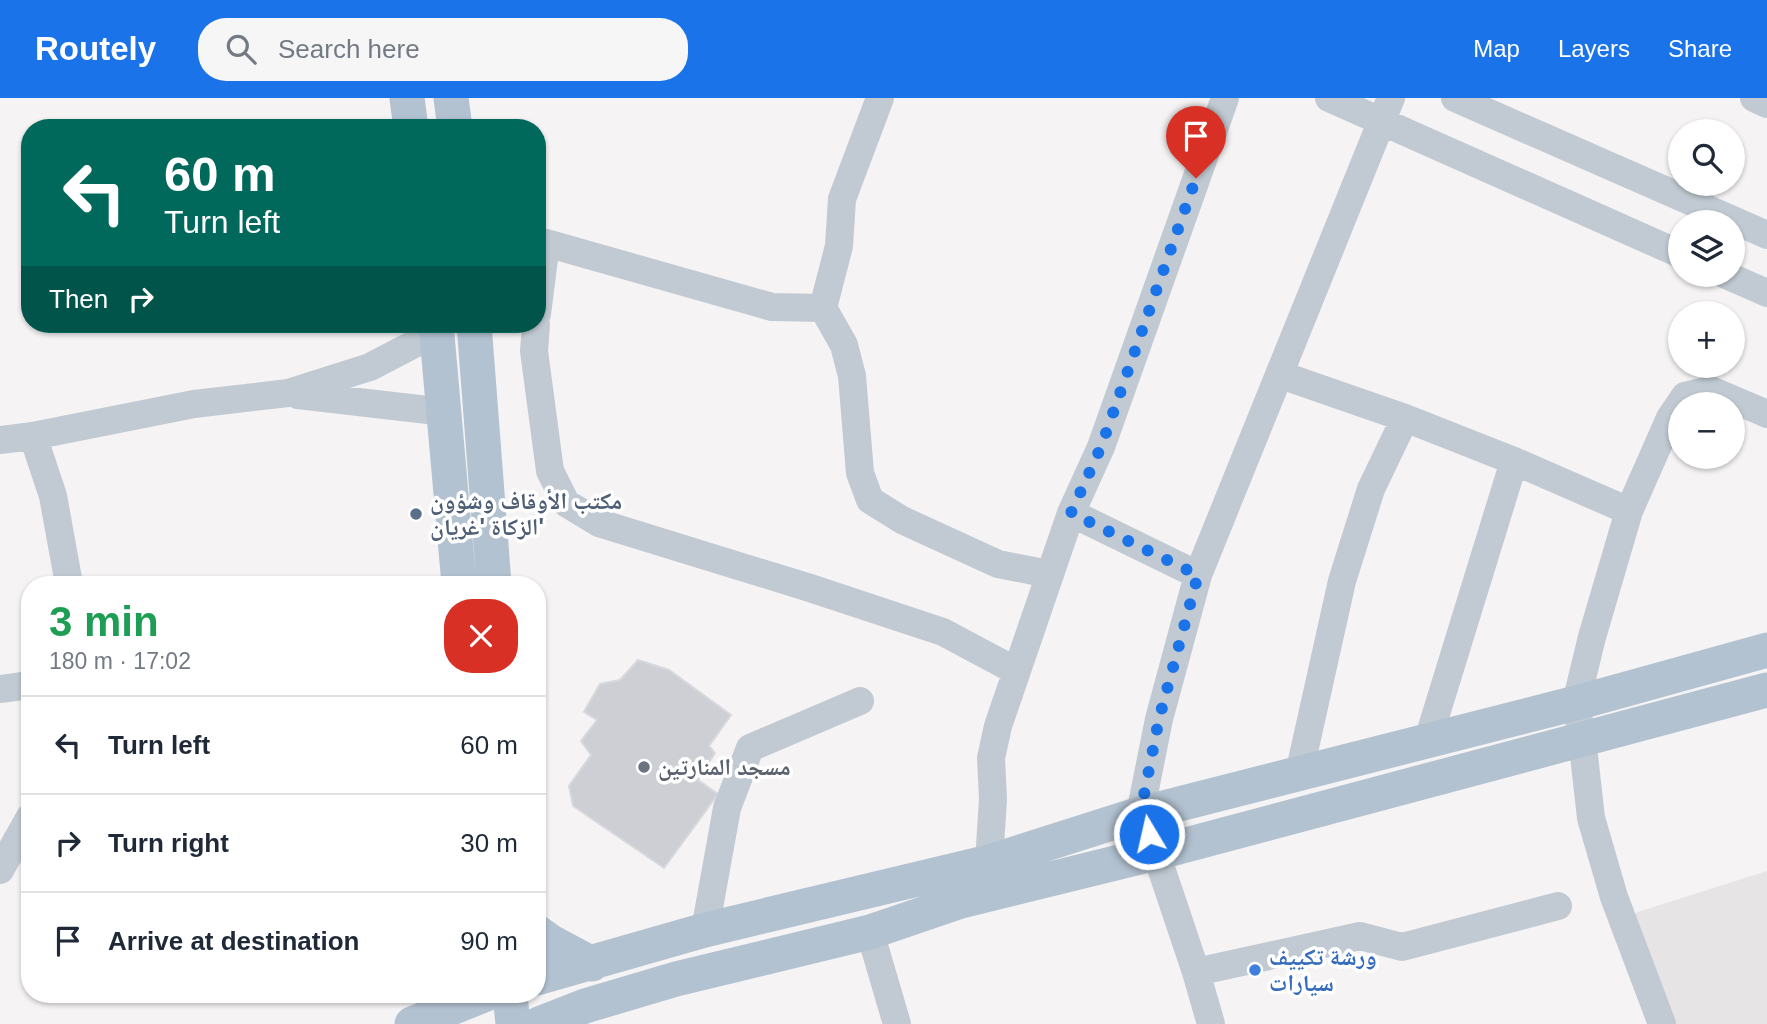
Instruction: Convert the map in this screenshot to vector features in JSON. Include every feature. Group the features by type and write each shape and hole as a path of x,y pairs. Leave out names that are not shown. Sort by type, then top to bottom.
{"main road":[{"path":"407,98 410,119"},
{"path":"452,98 454,119"},
{"path":"437,333 458,576"},
{"path":"475,333 493,576"},
{"path":"539,1024 585,1006 676,979 870,932 956,886 989,862 1140,814 1576,703 1767,650"},
{"path":"546,976 705,930 1156,853 1767,690"},
{"path":"546,938 592,964"},
{"path":"412,1024 470,1003"},
{"path":"511,1003 513,1024"}],"street":[{"path":"880,98 842,199 839,246 823,307 844,345 852,376 860,473 870,500 902,520 998,564 1049,574"},
{"path":"989,862 993,799 991,758 998,726 1071,513 1101,447 1225,98"},
{"path":"1329,98 1385,109 1668,248"},
{"path":"1754,98 1767,104"},
{"path":"1466,100 1767,234"},
{"path":"1211,1024 1156,853 1140,814 1159,719 1198,575 1281,375 1385,109"},
{"path":"546,243 772,307 823,307"},
{"path":"1745,283 1767,293"},
{"path":"0,440 194,404 288,393 370,367 428,333"},
{"path":"535,333 534,351 550,471 566,503 599,523 943,632 1016,671"},
{"path":"1281,375 1405,418 1629,511"},
{"path":"1662,1024 1614,897 1591,818 1576,703 1629,511 1670,418 1685,396 1711,390 1767,414"},
{"path":"288,393 445,412"},
{"path":"1298,774 1342,581 1371,489 1405,418"},
{"path":"33,436 53,496 68,576"},
{"path":"1427,740 1514,461"},
{"path":"1071,513 1198,575"},
{"path":"0,689 21,686"},
{"path":"705,930 727,808 750,748 860,701"},
{"path":"0,870 21,833"},
{"path":"1196,972 1360,936 1402,947 1558,906"},
{"path":"870,932 897,1024"}],"shaded area":[{"path":"1767,871 1767,1024 1647,1024 1619,918"}],"building":[{"name":"مسجد المنارتين","path":"638,660 669,670 731,715 709,746 715,753 698,780 718,794 664,868 573,806 569,786 591,755 581,741 597,720 584,712 600,684 620,680"}],"place":[{"name":"مكتب الأوقاف وشؤون الزكاة 'غريان'","path":"416,514"},
{"name":"مسجد المنارتين","path":"644,767"},
{"name":"ورشة تكييف سيارات","path":"1255,970"}],"route":[{"path":"1149,834 1140,814 1159,719 1198,575 1071,513 1101,447 1196,178"}]}
